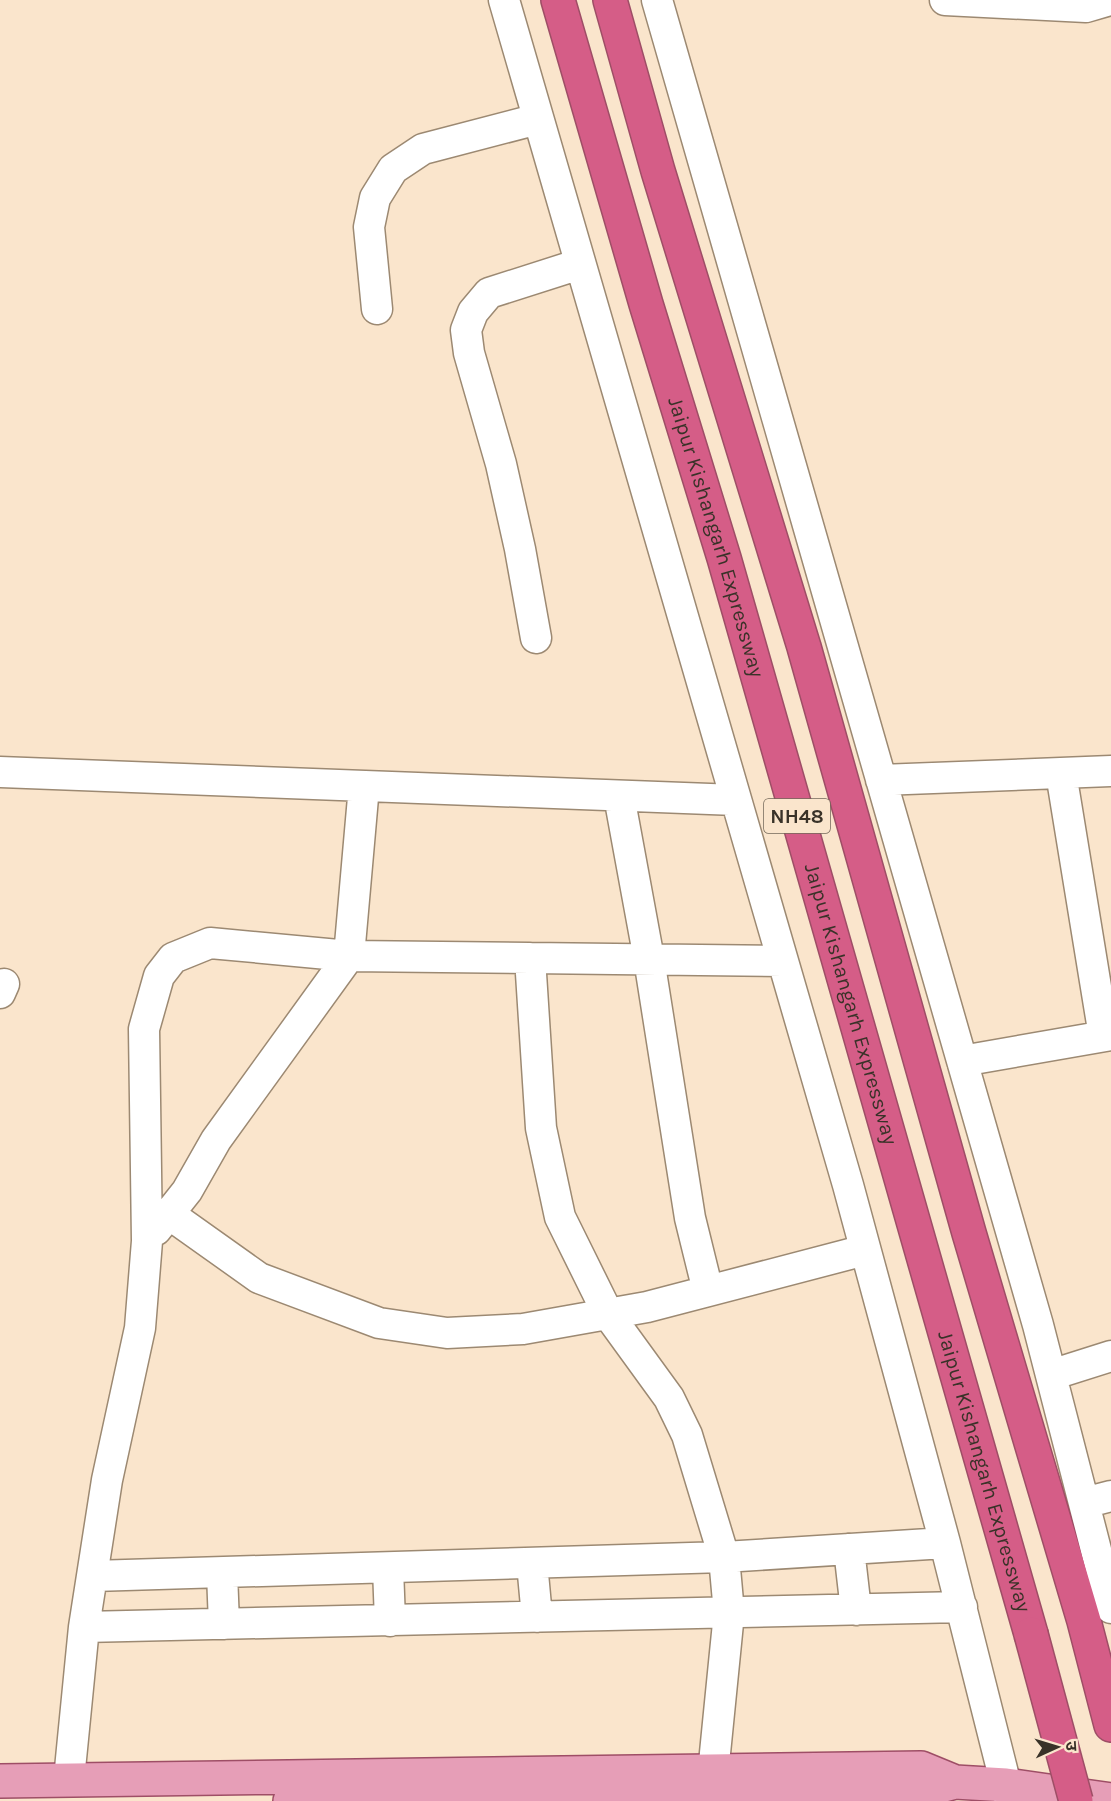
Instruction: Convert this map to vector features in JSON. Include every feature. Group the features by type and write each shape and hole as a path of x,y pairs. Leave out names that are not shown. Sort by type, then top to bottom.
{"highway":[{"name":"Jaipur Kishangarh Expressway","path":"558,0 649,315 724,558 1031,1634 1076,1801"},
{"name":"NH48","path":"610,0 658,171 804,647 969,1233 1098,1614 1111,1725"}],"main road":[{"path":"0,1781 713,1773 921,1768 955,1782 1008,1793 1111,1800"},
{"path":"599,1801 918,1792 955,1782"},
{"path":"183,1801 588,1801"}],"street":[{"path":"504,0 865,1250 962,1607 1008,1793"},
{"path":"657,0 1051,1375 1098,1500 1098,1614"},
{"path":"945,0 1086,7 1110,0"},
{"path":"377,309 369,227 375,198 393,169 423,150 538,119"},
{"path":"536,638 518,538 501,464 469,353 466,330 473,312 489,292 580,264"},
{"path":"880,780 1111,771"},
{"path":"0,772 736,800"},
{"path":"962,1061 1108,1035 1061,773"},
{"path":"147,1241 187,1191 216,1140 349,956 364,786"},
{"path":"619,796 649,959 690,1218 708,1291"},
{"path":"69,1779 84,1627 107,1480 140,1328 147,1241 144,1029 159,976 173,958 210,943 349,956 782,961"},
{"path":"530,958 541,1128 560,1217 608,1314 669,1398 687,1435 724,1557 729,1613 713,1773"},
{"path":"169,1214 259,1278 379,1323 447,1333 523,1329 608,1314 708,1291 865,1250"},
{"path":"1051,1375 1111,1356"},
{"path":"93,1576 724,1557 945,1543"},
{"path":"849,1549 856,1610"},
{"path":"532,1563 537,1617"},
{"path":"388,1568 390,1621"},
{"path":"222,1573 224,1624"},
{"path":"84,1627 962,1607"}]}
